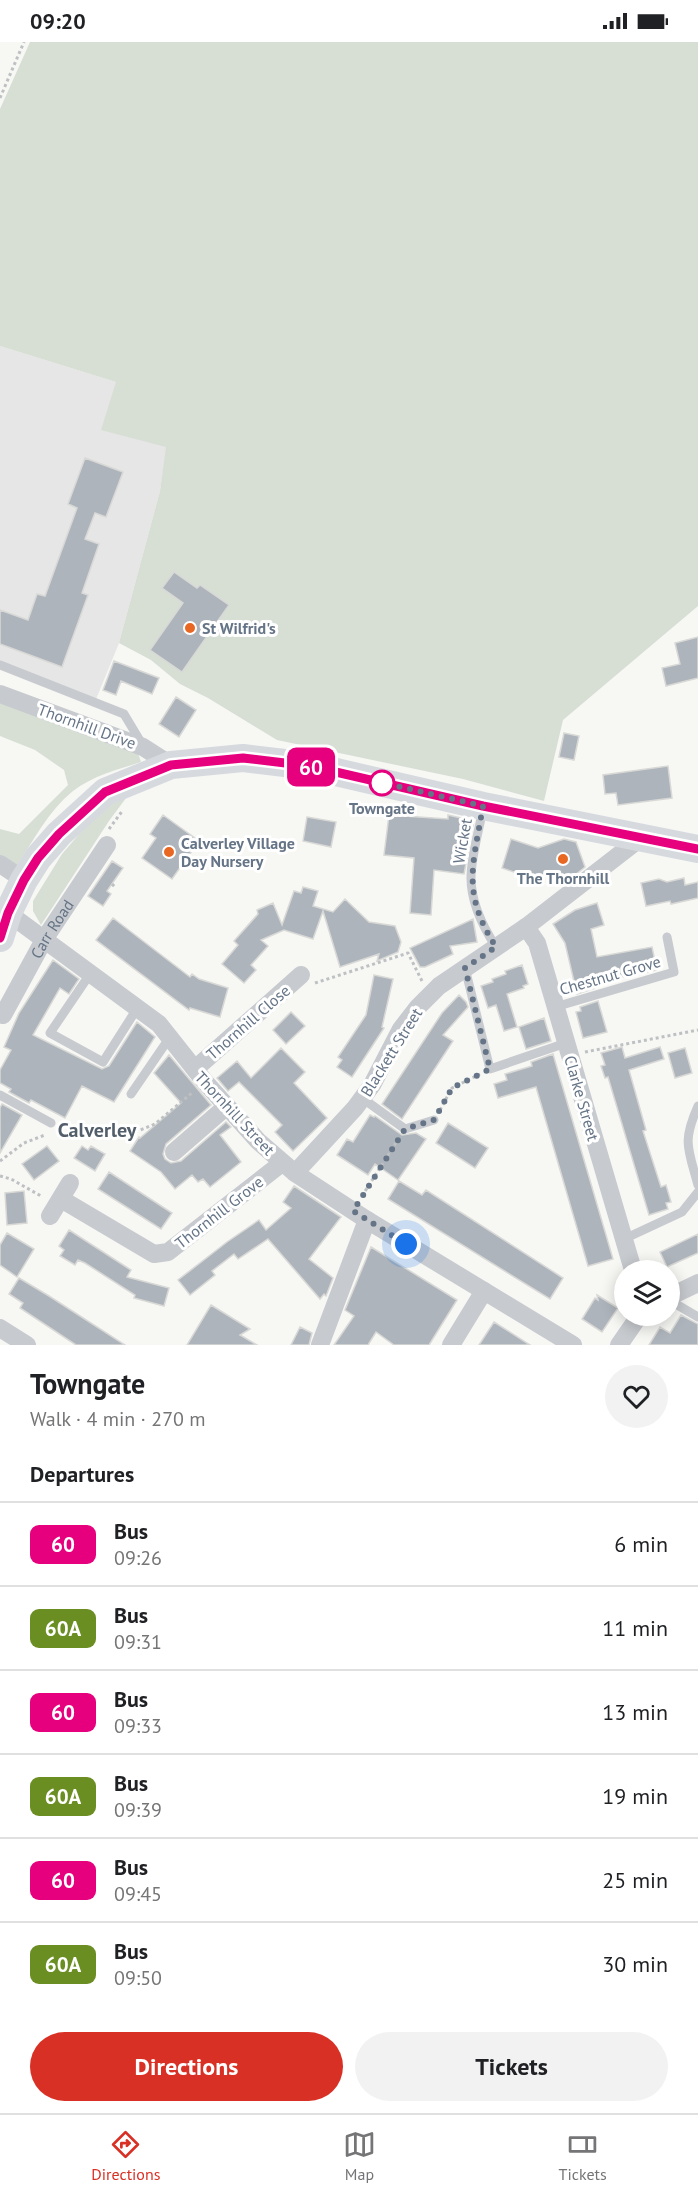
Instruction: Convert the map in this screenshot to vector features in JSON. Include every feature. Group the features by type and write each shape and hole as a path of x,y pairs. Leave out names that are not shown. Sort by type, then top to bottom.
{"main road":[{"path":"4,925 24,880 38,858 59,834 105,792 171,765 243,758 310,766 483,806 698,849"}],"street":[{"name":"Thornhill Drive","path":"0,694 143,747 171,765"},
{"name":"Blackett Street","path":"289,1168 362,1098 372,1084 401,1029 418,1007 439,986 526,927 642,837"},
{"name":"Carr Road","path":"3,1015 45,938 107,845"},
{"path":"0,864 24,880"},
{"name":"Thornhill Street","path":"4,925 45,938 159,1024 200,1076 258,1141 289,1168 360,1215 573,1345"},
{"name":"Clarke Street","path":"526,927 537,943 630,1260"},
{"name":"Thornhill Close","path":"200,1076 301,975"},
{"path":"174,1152 227,1106"},
{"name":"Thornhill Grove","path":"65,1191 154,1254 168,1252 289,1168"},
{"path":"50,1216 65,1191"},
{"path":"320,1345 360,1215"},
{"path":"680,1292 698,1283"},
{"path":"451,1345 484,1291"},
{"path":"619,1345 632,1326"},
{"path":"0,1328 27,1345"}],"lane":[{"path":"0,665 124,714 143,747"},
{"name":"Wicket","path":"483,806 471,877 474,902 496,947"},
{"name":"Chestnut Grove","path":"555,1007 674,972 667,938"},
{"path":"465,968 490,1069 568,1049"},
{"path":"90,974 50,1033 103,1062 138,1007"},
{"path":"131,1094 170,1037"},
{"path":"0,1095 51,1123"},
{"path":"362,1098 405,1129 434,1120"},
{"path":"698,1106 689,1126 687,1144 698,1185"},
{"path":"624,1239 682,1212 698,1192"},
{"path":"680,1305 698,1317"}],"path":[{"path":"0,98 24,42"},
{"path":"107,845 103,839 135,792 137,779"},
{"path":"301,975 317,983 408,953 429,996"},
{"path":"568,1049 698,1030"},
{"path":"434,1120 452,1088 490,1069"},
{"path":"56,1134 138,1131 155,1124 200,1076"},
{"path":"360,1215 405,1129"},
{"path":"0,1161 24,1143 47,1134"},
{"path":"0,1176 11,1179 48,1199 65,1191"}],"shaded area":[{"path":"30,42 698,42 698,606 563,720 544,801 463,779 277,740 208,698 180,684 151,660 119,643 160,491 166,447 101,430 116,382 0,346 0,109"},
{"path":"0,346 116,382 167,446 160,491 119,643 94,704 0,669"},
{"path":"0,702 138,753 141,762 97,777 73,791 48,818 15,869 0,858 0,829 19,834 68,785 64,770 35,750 0,736"},
{"path":"132,790 41,925 33,911 33,901 62,854 99,811"}],"building":[{"path":"85,458 123,472 106,517 95,513 85,539 99,544 82,593 88,595 62,667 0,644 0,610 28,620 37,594 45,596 77,508 68,504"},
{"name":"St Wilfrid's","path":"174,572 197,588 200,585 229,605 182,672 150,650 183,603 162,588"},
{"path":"698,637 698,678 666,686 662,668 680,664 675,643"},
{"path":"114,661 159,678 152,694 121,681 116,695 103,690"},
{"path":"176,697 196,710 179,737 159,724"},
{"path":"564,733 579,736 574,760 559,757"},
{"path":"668,766 672,798 618,805 616,793 605,794 603,775"},
{"name":"Calverley Village Day Nursery","path":"163,815 199,841 172,879 142,858 156,838 150,834"},
{"path":"389,815 448,819 448,815 474,821 464,874 434,870 431,915 410,913 414,858 384,855"},
{"path":"307,817 336,822 331,847 303,841"},
{"name":"The Thornhill","path":"511,839 538,848 564,839 576,842 585,867 575,875 558,880 557,876 531,878 502,868"},
{"path":"112,861 123,868 107,891 111,894 103,906 88,896"},
{"path":"684,878 685,885 698,882 698,898 671,904 670,901 646,906 641,883 659,879 667,882"},
{"path":"303,887 318,891 313,906 333,912 345,899 369,922 395,926 401,942 398,952 377,961 379,954 340,967 323,911 313,939 284,930 261,940 268,946 251,965 256,970 244,983 222,964 238,945 234,941 258,914 257,910 273,903 282,925 294,891 301,893"},
{"path":"597,903 604,925 591,929 597,957 652,947 657,970 593,983 595,988 577,994 565,943 553,924 575,910"},
{"path":"113,918 190,977 192,974 199,979 228,988 220,1017 190,1008 189,1010 96,940"},
{"path":"473,919 477,942 450,946 453,954 425,967 420,967 410,948"},
{"path":"53,960 79,979 69,994 60,988 33,1035 102,1069 109,1066 137,1022 155,1037 114,1102 82,1086 65,1118 31,1100 29,1103 9,1092 11,1089 0,1083 0,1070 11,1050 4,1047 19,1013"},
{"path":"522,965 528,984 523,986 524,988 507,994 517,1027 504,1031 496,1005 488,1008 481,986 506,974 505,971"},
{"path":"374,975 393,979 382,1027 384,1028 352,1077 337,1067 342,1060 338,1057 366,1015"},
{"path":"459,995 468,1007 443,1035 453,1041 402,1119 382,1104 442,1013"},
{"path":"598,1001 607,1032 583,1038 576,1012 581,1011 580,1007"},
{"path":"291,1012 305,1026 286,1044 273,1030"},
{"path":"544,1018 551,1041 526,1049 519,1027"},
{"path":"622,1047 625,1058 660,1047 664,1059 629,1070 646,1130 643,1131 661,1187 666,1185 671,1202 666,1203 668,1209 649,1215 608,1077 605,1078 601,1066 605,1065 601,1053"},
{"path":"281,1048 305,1072 294,1083 327,1118 293,1151 275,1132 282,1125 239,1082 228,1091 217,1078 237,1061 251,1078"},
{"path":"685,1048 692,1073 675,1078 668,1053"},
{"path":"553,1054 613,1259 588,1266 536,1087 498,1098 494,1084 507,1080 505,1074 532,1066 531,1062"},
{"path":"169,1055 211,1105 166,1144 163,1154 165,1159 171,1163 181,1161 226,1122 231,1127 220,1135 241,1162 210,1187 203,1179 198,1182 192,1175 175,1189 161,1172 130,1151 139,1137 181,1103 154,1073"},
{"path":"2,1104 22,1115 0,1153 0,1108"},
{"path":"370,1115 375,1116 402,1135 416,1133 426,1139 398,1180 375,1164 368,1175 337,1155 347,1139 353,1142"},
{"path":"448,1123 488,1148 475,1168 436,1143"},
{"path":"47,1146 59,1161 34,1180 22,1164"},
{"path":"82,1146 88,1150 91,1146 105,1154 95,1171 74,1158"},
{"path":"109,1172 172,1213 161,1229 98,1189"},
{"path":"399,1181 422,1195 426,1190 563,1278 550,1299 388,1199"},
{"path":"294,1186 341,1217 309,1259 333,1278 326,1296 324,1294 320,1299 268,1239 238,1259 234,1254 212,1271 215,1275 190,1295 178,1280 259,1220 266,1230 291,1208 283,1202"},
{"path":"24,1191 27,1223 7,1225 5,1193"},
{"path":"69,1230 131,1270 127,1277 169,1288 164,1306 134,1298 135,1295 85,1263 78,1260 75,1265 60,1256 64,1250 59,1246"},
{"path":"7,1233 34,1249 17,1277 0,1265 0,1245"},
{"path":"698,1234 698,1253 680,1261 664,1260 660,1252"},
{"path":"371,1247 457,1300 429,1345 394,1345 376,1332 368,1345 334,1345 354,1316 345,1310"},
{"path":"19,1278 125,1345 76,1345 20,1308 23,1303 9,1294"},
{"path":"597,1295 614,1306 614,1314 602,1332 582,1319 595,1298 598,1300"},
{"path":"211,1305 250,1329 240,1335 257,1345 187,1345"},
{"path":"681,1315 698,1324 698,1345 649,1345 660,1327 670,1333 674,1326 680,1326"},
{"path":"494,1322 530,1345 479,1345"},
{"path":"300,1327 312,1333 309,1345 291,1345"}],"bus line":[{"name":"60","path":"0,938 8,913 24,880 38,858 59,834 105,792 171,765 243,758 310,766 483,806 698,849"}],"place":[{"name":"St Wilfrid's","path":"190,628"},
{"name":"Towngate","path":"382,783"},
{"name":"Calverley Village Day Nursery","path":"169,852"},
{"name":"The Thornhill","path":"563,859"}],"district":[{"name":"Calverley","path":"97,1130"}],"route":[{"path":"382,783 375,781 483,806 471,877 474,902 496,947 465,968 490,1069 452,1088 434,1120 405,1129 353,1211 406,1244"}]}
